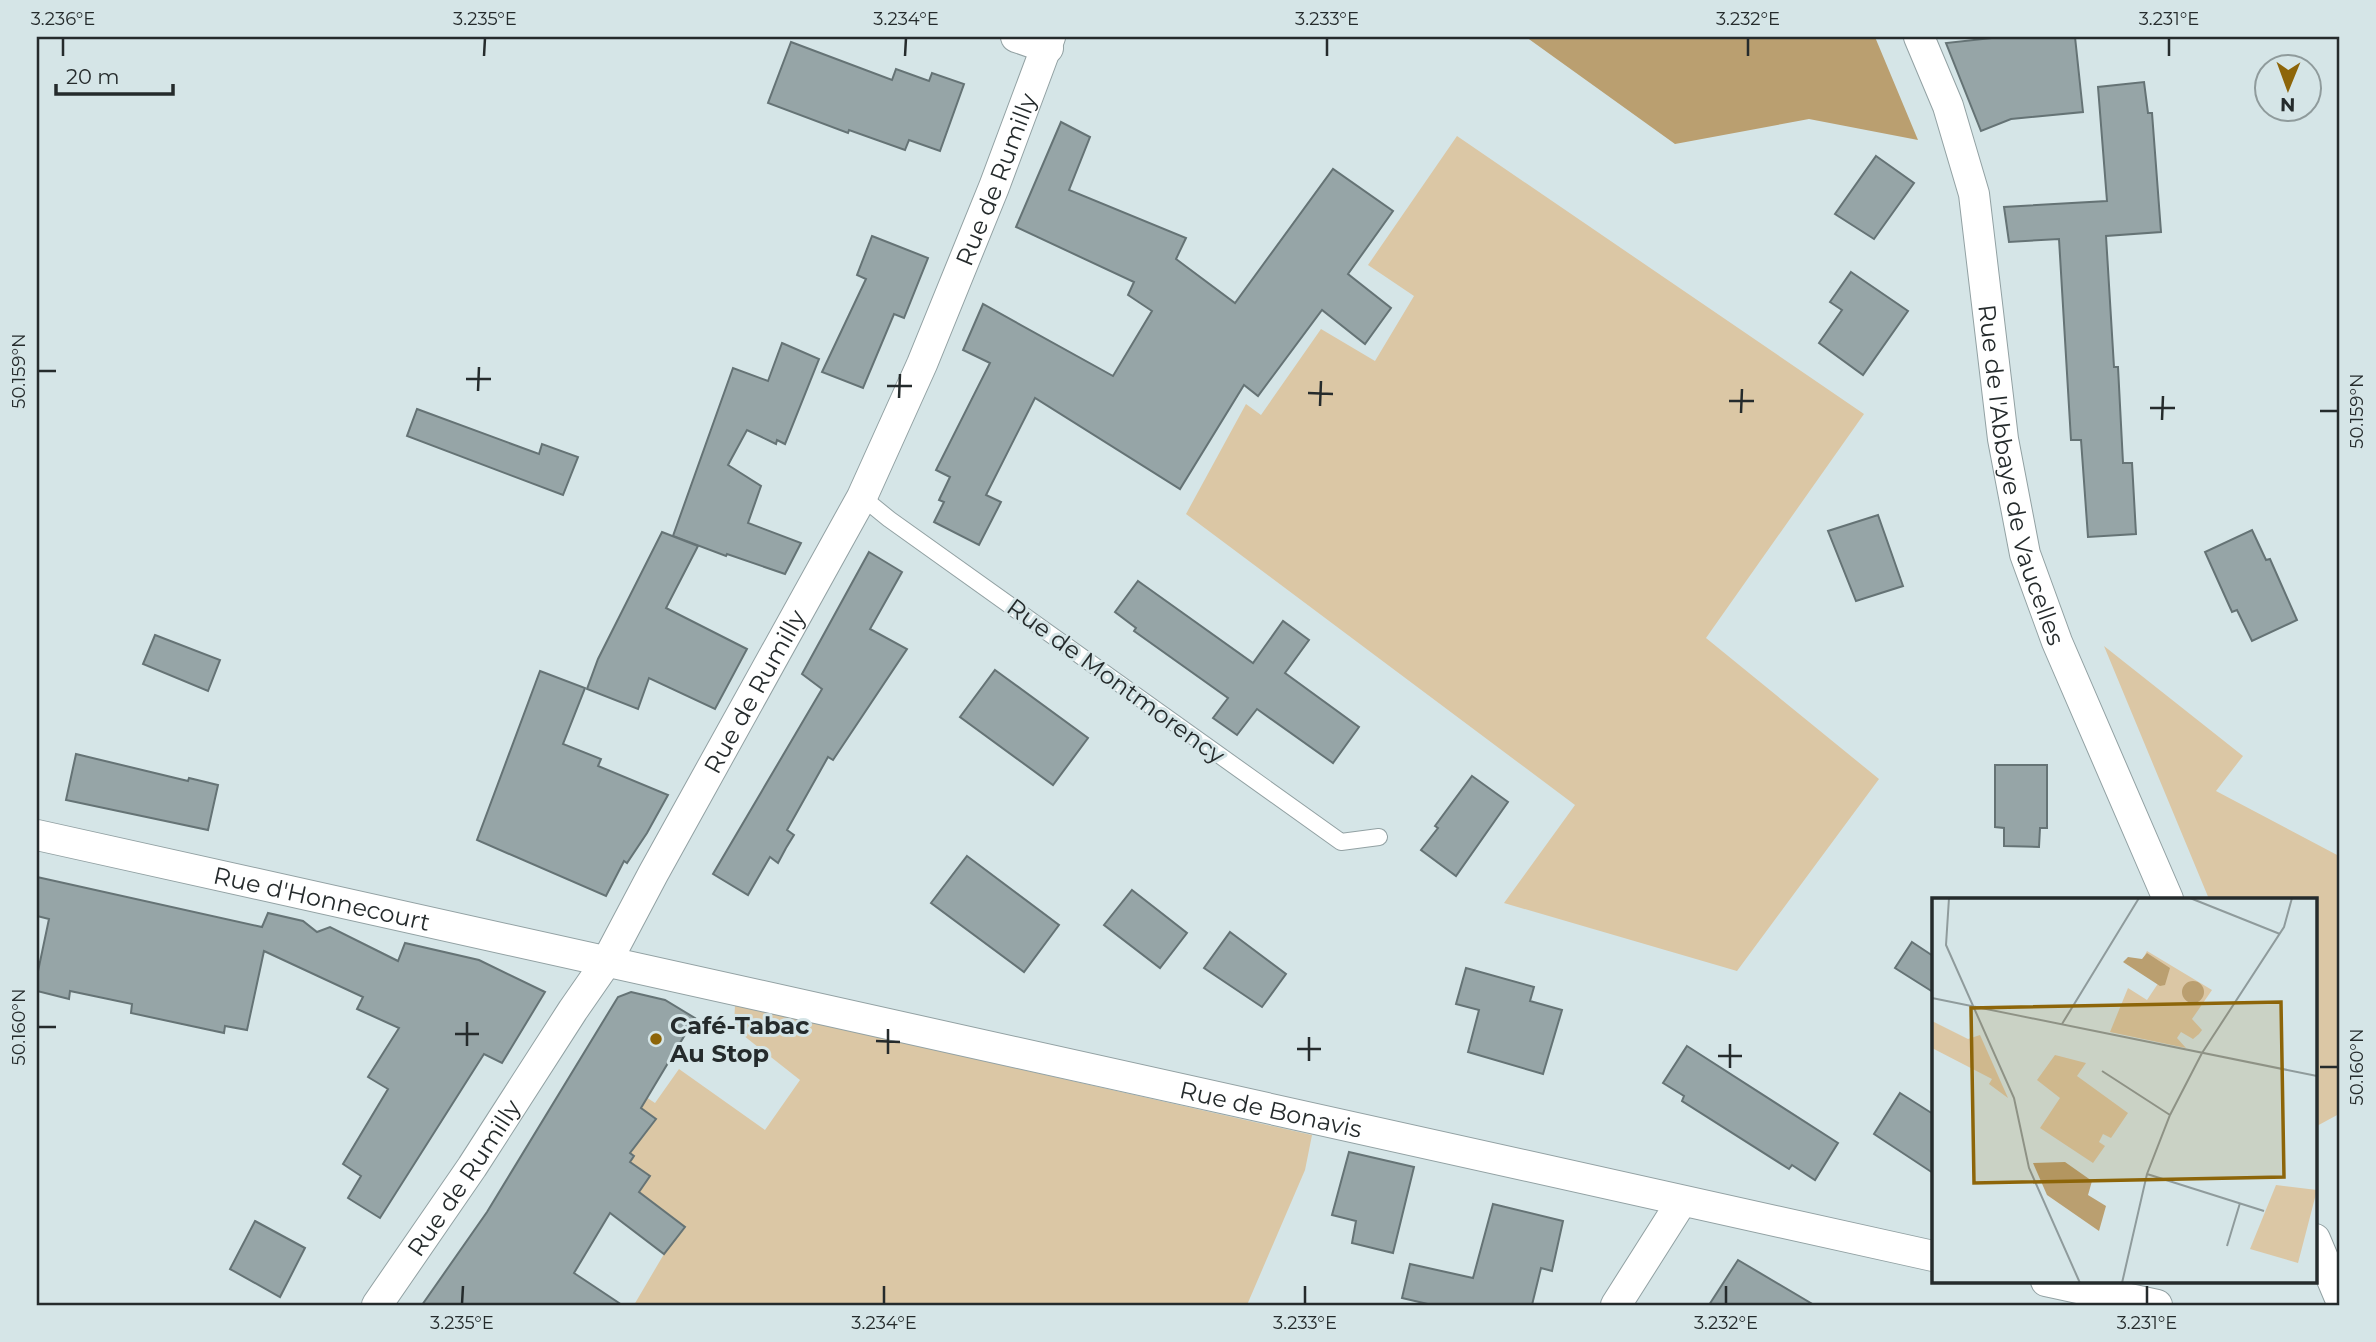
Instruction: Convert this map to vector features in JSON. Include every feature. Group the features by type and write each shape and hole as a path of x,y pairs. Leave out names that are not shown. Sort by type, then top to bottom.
{"street":[{"path":"1016,37 1049,42"},
{"name":"Rue de l'Abbaye de Vaucelles","path":"1919,37 1948,106 1974,194 2003,439 2025,554 2057,642 2168,898"},
{"name":"Rue de Rumilly","path":"377,1305 607,961 862,497 922,364 1049,42"},
{"name":"Rue d'Honnecourt","path":"37,835 607,961"},
{"name":"Rue de Bonavis","path":"607,961 1932,1256"},
{"path":"1616,1305 1682,1201"},
{"path":"2316,1241 2339,1296"},
{"path":"2051,1282 2157,1305"}],"lane":[{"name":"Rue de Montmorency","path":"862,497 889,519 1342,842 1379,837"}],"shaded area":[{"path":"1526,37 1875,37 1918,140 1809,119 1675,144"},
{"path":"1457,136 1864,414 1706,638 1879,779 1737,971 1504,903 1575,805 1186,514 1246,404 1261,415 1321,329 1375,361 1414,296 1368,265"},
{"path":"2104,646 2243,756 2216,791 2339,856 2339,1114 2316,1126 2316,898 2209,898"},
{"path":"735,1005 1312,1135 1305,1170 1247,1305 634,1305 664,1254 684,1227 638,1193 650,1176 630,1162 634,1155 611,1140 652,1125 655,1119 639,1116 640,1093 655,1103 679,1069 765,1130 800,1080 734,1028"}],"building":[{"path":"2001,37 2075,37 2083,112 2011,119 1981,131 1946,43"},
{"path":"791,42 892,80 896,69 929,81 932,73 964,84 940,151 909,140 905,150 849,130 848,133 768,103"},
{"path":"2144,82 2148,113 2152,113 2161,232 2106,236 2114,367 2118,367 2123,463 2132,463 2136,534 2088,537 2081,440 2071,440 2059,239 2009,242 2004,207 2107,201 2098,87"},
{"path":"1061,122 1090,137 1069,190 1186,238 1176,259 1235,303 1333,169 1393,211 1348,274 1391,308 1365,344 1322,310 1258,396 1244,385 1180,489 1035,398 986,495 1001,502 979,545 934,522 944,502 939,500 950,477 936,470 990,363 963,350 983,304 1113,376 1152,311 1128,295 1134,282 1016,227"},
{"path":"1876,156 1914,183 1874,239 1835,214"},
{"path":"872,236 928,258 904,318 894,314 863,388 822,372 866,279 857,275"},
{"path":"1851,272 1908,311 1863,375 1819,343 1842,310 1830,302"},
{"path":"782,343 819,359 785,444 777,440 776,444 747,430 728,465 761,486 748,523 801,543 785,574 673,536 733,368 768,381"},
{"path":"417,409 539,454 542,444 578,457 563,495 407,436"},
{"path":"1878,515 1903,586 1856,601 1828,531"},
{"path":"2252,530 2266,560 2270,559 2297,620 2252,641 2237,610 2232,612 2205,552"},
{"path":"662,532 698,546 666,608 747,649 715,709 649,678 638,709 587,689 598,659"},
{"path":"869,552 902,572 870,629 907,649 833,760 828,757 787,830 794,835 778,863 770,857 748,895 713,874 822,689 802,674"},
{"path":"1138,581 1253,663 1283,621 1309,640 1285,673 1359,727 1333,763 1257,709 1237,735 1213,718 1228,698 1134,631 1136,628 1115,612"},
{"path":"155,635 220,660 208,691 143,664"},
{"path":"995,670 1088,738 1053,785 960,717"},
{"path":"540,671 585,688 563,744 601,759 598,766 668,795 627,863 624,861 606,896 477,840"},
{"path":"76,754 188,781 189,778 218,785 208,830 66,800"},
{"path":"1995,765 2047,765 2047,828 2040,828 2039,847 2004,846 2004,828 1995,827"},
{"path":"1472,776 1508,802 1456,876 1421,850"},
{"path":"967,856 1059,925 1024,972 931,903"},
{"path":"37,877 262,927 268,913 303,921 317,932 330,927 398,961 405,943 479,960 545,992 502,1063 484,1054 380,1218 348,1198 361,1176 343,1164 388,1089 368,1077 399,1028 357,1009 363,997 264,951 247,1030 225,1026 224,1033 131,1013 132,1004 70,991 69,999 37,991 37,976 49,919 37,916"},
{"path":"1132,890 1187,933 1160,968 1104,925"},
{"path":"1230,932 1286,974 1262,1007 1204,968"},
{"path":"1912,942 1932,955 1932,991 1895,968"},
{"path":"1466,968 1534,987 1530,1001 1562,1010 1543,1074 1468,1052 1479,1010 1456,1004"},
{"path":"631,992 665,1000 695,1018 641,1108 656,1119 630,1153 634,1156 630,1162 650,1176 639,1192 685,1227 664,1254 610,1213 574,1273 622,1305 422,1305 487,1212 618,997"},
{"path":"1687,1046 1838,1143 1815,1180 1792,1165 1789,1169 1682,1101 1684,1096 1663,1083"},
{"path":"1900,1093 1932,1113 1932,1172 1874,1134"},
{"path":"1349,1152 1414,1167 1393,1253 1352,1243 1356,1221 1332,1215"},
{"path":"1493,1204 1563,1221 1552,1271 1541,1268 1532,1305 1432,1305 1402,1298 1410,1264 1473,1278"},
{"path":"255,1221 305,1248 280,1297 230,1269"},
{"path":"1738,1260 1814,1305 1709,1305"}],"place":[{"name":"Café-Tabac Au Stop","path":"656,1039"}]}
